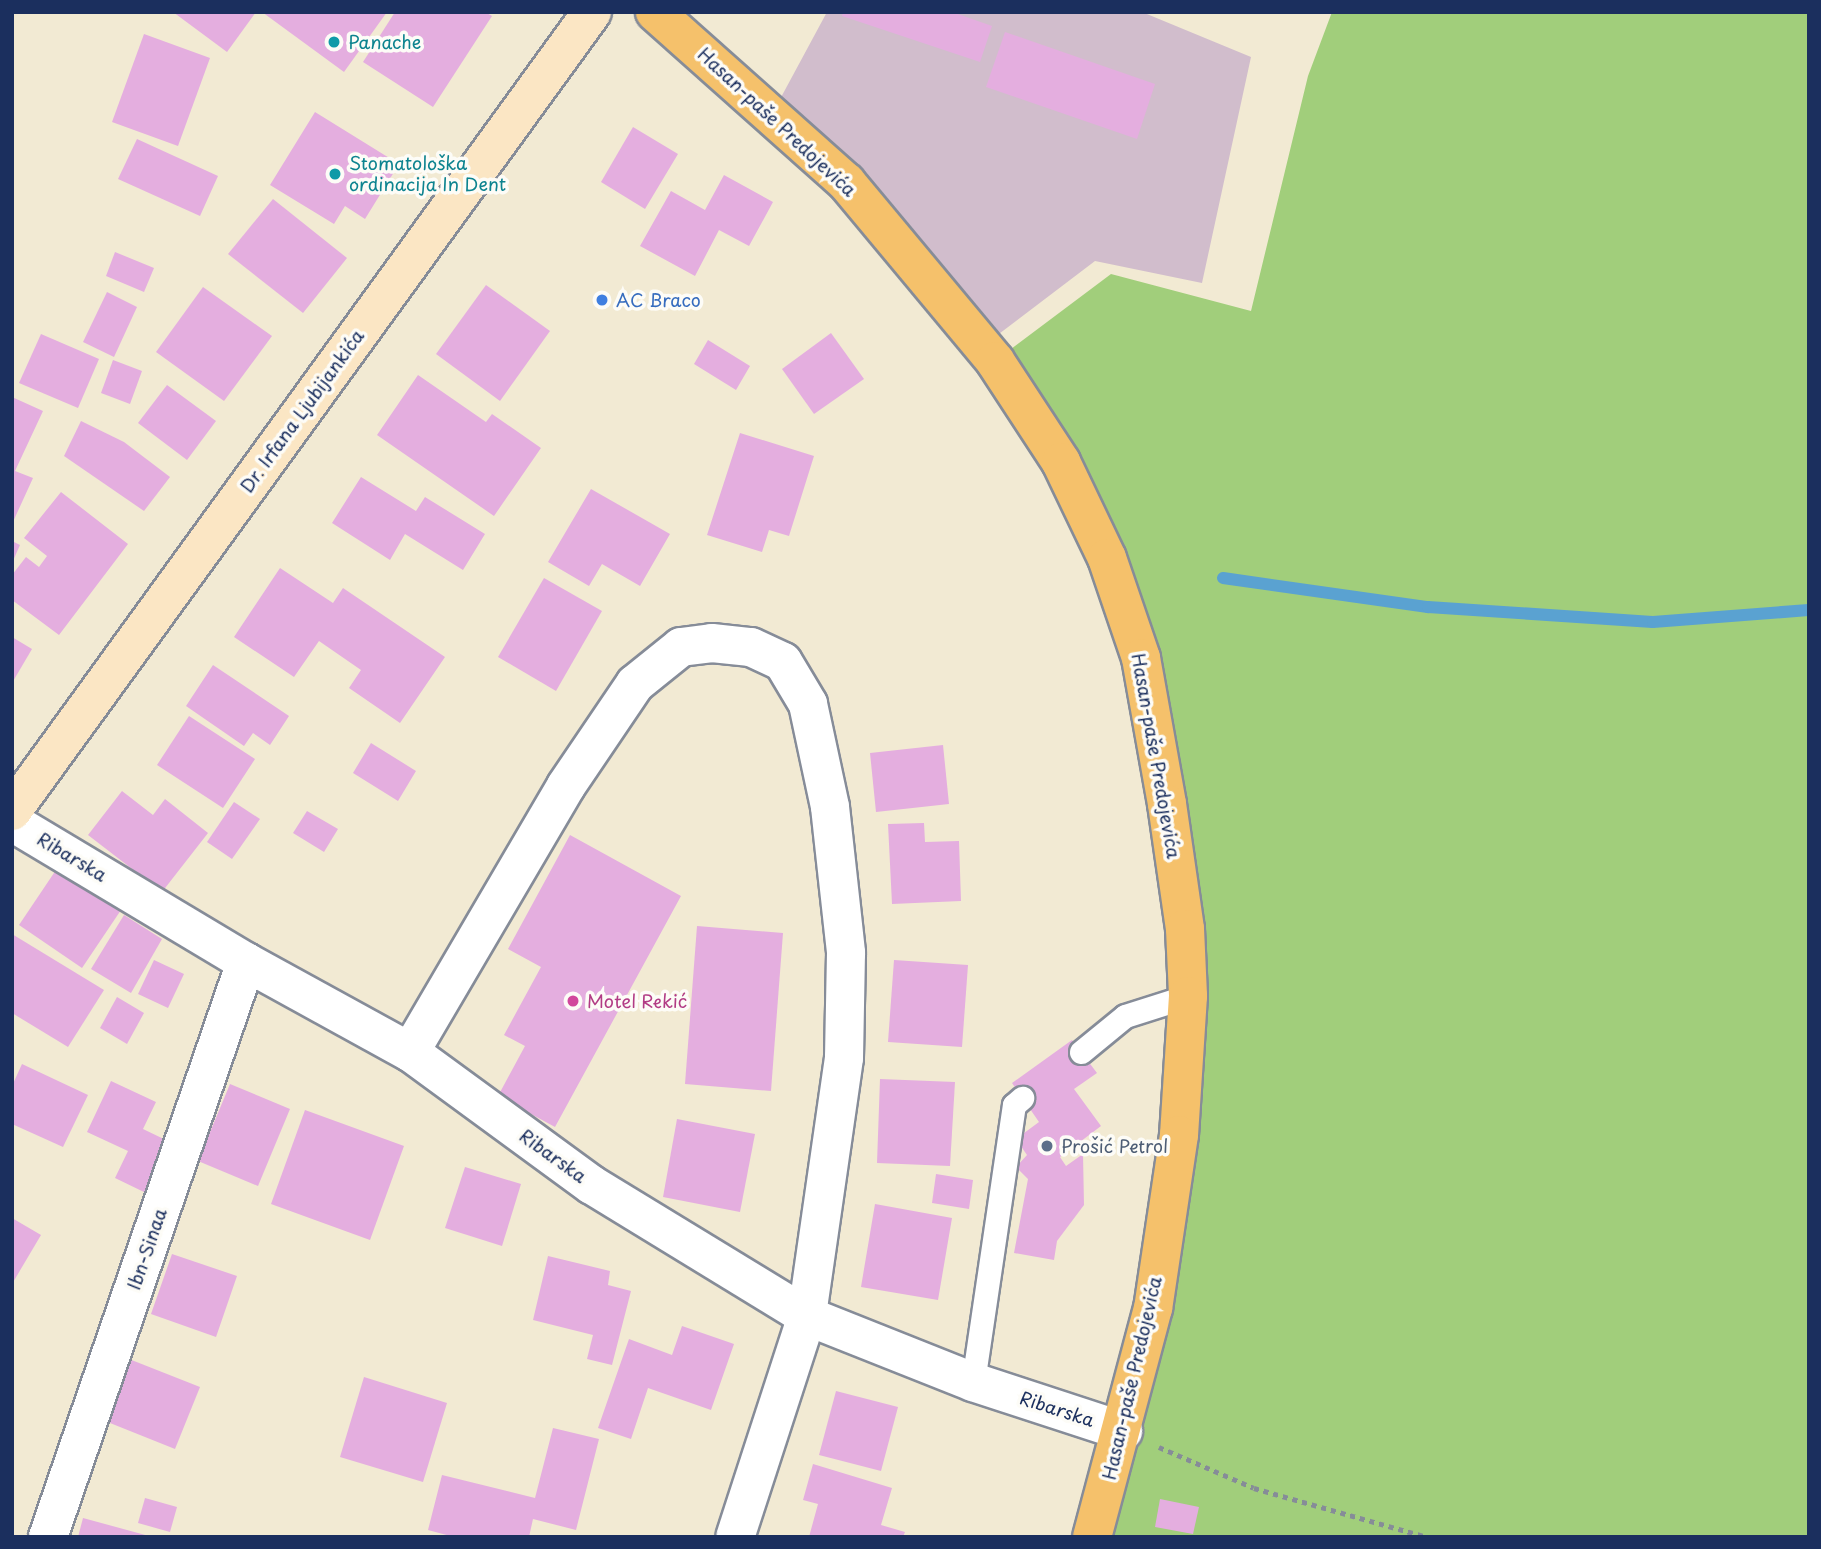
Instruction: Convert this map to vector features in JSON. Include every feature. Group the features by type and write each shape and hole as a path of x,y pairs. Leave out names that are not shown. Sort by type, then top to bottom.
{"main road":[{"name":"Dr. Irfana Ljubijankića","path":"16,800 592,12"},
{"name":"Hasan-paše Predojevića","path":"655,12 846,182 995,361 1060,462 1107,558 1141,658 1180,891 1188,996 1179,1135 1153,1308 1123,1431 1092,1537"}],"street":[{"path":"410,1052 566,786 635,684 681,647 712,643 751,647 783,662 808,704 830,807 846,953 844,1058 807,1316 735,1537"},
{"name":"Ribarska","path":"16,800 246,962 410,1052 592,1185 807,1316 973,1382 1123,1431"},
{"name":"Ibn-Sinaa","path":"48,1537 246,962"}],"lane":[{"path":"1081,1052 1125,1016 1188,996"},
{"path":"973,1382 1014,1105 1022,1098"}],"path":[{"path":"1123,1431 1254,1488 1427,1537"}],"shaded area":[{"path":"827,12 1142,12 1251,57 1202,283 1095,261 983,346 772,114"}],"green space":[{"path":"1332,12 1809,12 1809,1537 1092,1537 1153,1308 1185,929 1141,658 995,361 1111,274 1251,311 1308,76"}],"building":[{"path":"173,12 256,12 227,52"},
{"name":"Panache","path":"262,12 387,12 344,72"},
{"path":"395,12 485,12 492,16 433,107 363,62"},
{"path":"843,12 952,12 992,26 980,62 842,16"},
{"path":"1005,32 1155,84 1137,139 986,87"},
{"path":"144,34 210,58 178,146 112,122"},
{"name":"Stomatološka ordinacija In Dent","path":"315,112 399,164 365,219 345,206 334,224 270,185"},
{"path":"633,127 678,154 645,209 601,182"},
{"path":"137,139 218,176 200,216 118,179"},
{"path":"724,175 773,202 749,246 719,230 695,276 640,246 671,191 705,210"},
{"path":"273,199 347,258 303,313 228,254"},
{"path":"115,252 154,268 144,292 106,276"},
{"path":"486,285 550,331 500,401 436,354"},
{"path":"203,287 272,336 224,401 156,352"},
{"path":"107,292 137,307 114,357 83,342"},
{"path":"831,333 864,379 814,414 782,369"},
{"path":"41,334 99,359 78,408 19,383"},
{"path":"708,340 750,366 736,390 694,364"},
{"path":"113,360 142,371 130,404 101,393"},
{"path":"418,375 486,422 492,414 541,448 494,516 377,435"},
{"path":"167,385 216,421 187,460 138,423"},
{"path":"12,397 43,411 15,471 33,478 12,524"},
{"path":"81,421 124,442 170,477 144,511 64,456"},
{"path":"740,433 814,456 789,536 769,530 762,552 707,535"},
{"path":"361,477 416,511 425,497 485,534 463,570 405,534 390,560 332,523"},
{"path":"591,489 670,534 640,586 602,564 589,586 548,562"},
{"path":"61,492 128,544 59,635 12,600 12,575 26,557 39,567 47,556 24,538"},
{"path":"12,541 20,545 12,563"},
{"path":"280,568 333,603 343,588 445,657 400,723 349,688 361,670 319,641 294,677 234,637"},
{"path":"544,578 602,611 556,691 498,657"},
{"path":"12,637 32,649 12,683"},
{"path":"213,665 289,716 270,745 253,733 244,746 186,706"},
{"path":"189,716 255,759 223,808 157,765"},
{"path":"371,743 416,771 398,801 353,773"},
{"path":"943,745 949,804 876,812 870,753"},
{"path":"122,791 153,815 165,799 208,833 162,892 88,835"},
{"path":"234,802 260,819 232,859 207,842"},
{"path":"307,811 338,829 324,852 293,833"},
{"path":"924,823 925,842 959,841 961,901 892,904 888,824"},
{"name":"Motel Rekić","path":"570,835 681,896 555,1127 498,1096 525,1046 504,1035 541,967 508,949"},
{"path":"58,867 121,910 82,968 19,925"},
{"path":"124,915 162,939 131,993 91,969"},
{"path":"697,926 783,933 771,1091 685,1084"},
{"path":"12,934 104,990 68,1047 12,1013"},
{"path":"154,960 184,974 168,1008 138,994"},
{"path":"894,960 968,965 962,1047 888,1042"},
{"path":"117,997 144,1013 127,1044 100,1028"},
{"name":"Prošić Petrol","path":"1072,1040 1097,1073 1074,1089 1101,1126 1060,1157 1066,1166 1083,1154 1084,1205 1057,1241 1054,1260 1014,1253 1028,1179 1016,1167 1027,1155 1016,1139 1039,1122 1012,1083"},
{"path":"22,1064 88,1095 63,1147 12,1124 12,1086"},
{"path":"880,1079 955,1082 950,1166 877,1163"},
{"path":"111,1081 156,1102 143,1129 170,1142 146,1193 115,1178 128,1151 87,1132"},
{"path":"230,1084 290,1109 258,1186 198,1161"},
{"path":"305,1110 404,1146 370,1240 271,1204"},
{"path":"677,1119 755,1134 740,1212 663,1197"},
{"path":"465,1167 521,1184 502,1246 445,1228"},
{"path":"936,1174 973,1180 969,1209 932,1203"},
{"path":"875,1204 952,1218 938,1300 861,1287"},
{"path":"12,1218 41,1235 12,1284"},
{"path":"172,1254 237,1276 216,1337 151,1314"},
{"path":"548,1256 610,1271 608,1285 631,1291 612,1365 587,1359 593,1335 533,1320"},
{"path":"682,1326 734,1344 711,1410 648,1388 631,1439 598,1428 629,1339 672,1355"},
{"path":"129,1359 200,1387 175,1449 105,1421"},
{"path":"364,1377 447,1403 423,1482 340,1457"},
{"path":"836,1391 898,1407 881,1471 819,1455"},
{"path":"553,1428 599,1439 576,1530 533,1519 529,1537 454,1537 428,1530 442,1475 535,1498"},
{"path":"813,1464 892,1488 881,1525 905,1532 903,1537 809,1537 818,1504 803,1500"},
{"path":"145,1498 177,1507 170,1532 138,1523"},
{"path":"1160,1499 1199,1507 1193,1534 1155,1527"},
{"path":"83,1518 149,1536 78,1537"}],"waterway":[{"path":"1223,578 1428,607 1653,622 1809,610"}],"place":[{"name":"Panache","path":"334,42"},
{"name":"Stomatološka ordinacija In Dent","path":"335,174"},
{"name":"AC Braco","path":"602,300"},
{"name":"Motel Rekić","path":"573,1001"},
{"name":"Prošić Petrol","path":"1047,1146"}]}
